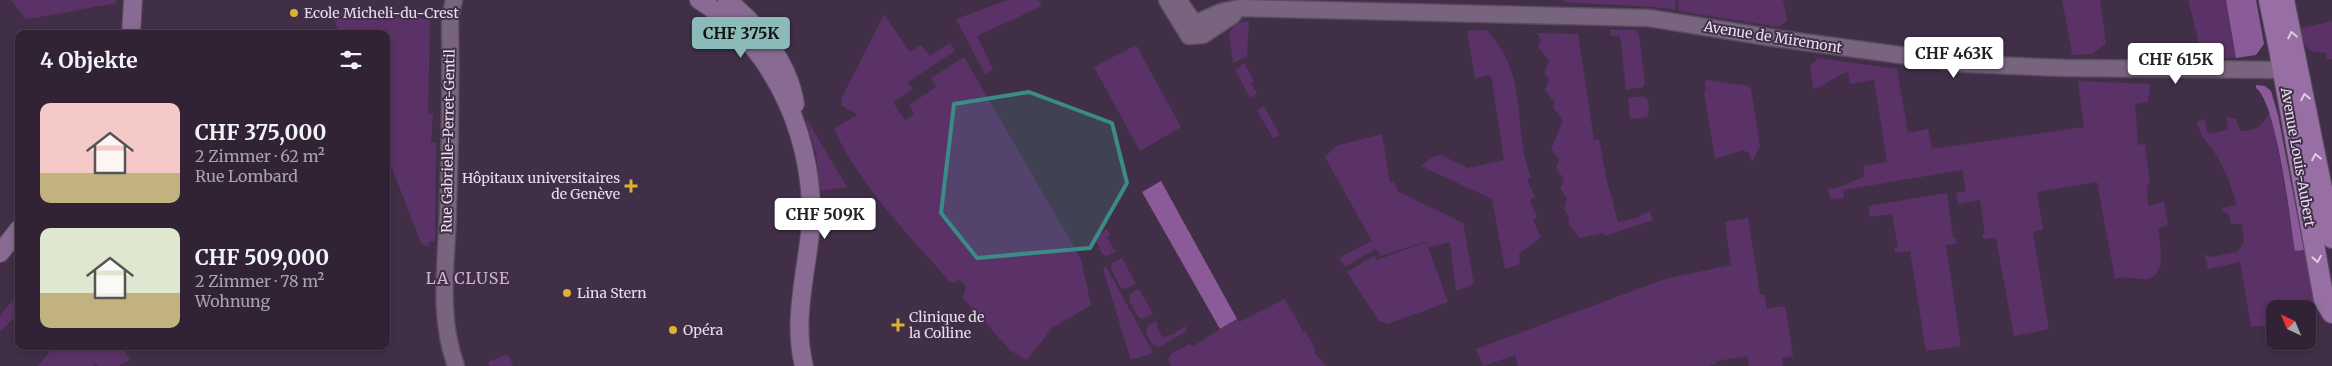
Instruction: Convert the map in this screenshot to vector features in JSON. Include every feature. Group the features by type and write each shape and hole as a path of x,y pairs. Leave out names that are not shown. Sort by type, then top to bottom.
{"main road":[{"path":"131,30 132,0"},
{"path":"699,0 732,25 756,52 772,76 797,124"},
{"path":"727,0 763,36 785,72 794,98 797,124 808,162 811,198 810,234 799,326 804,366"},
{"name":"Avenue Louis-Aubert","path":"2268,0 2291,70 2332,238"},
{"name":"Avenue Louis-Aubert","path":"2284,0 2291,70 2324,300 2332,313"},
{"path":"772,76 789,83"},
{"path":"0,253 15,234"}],"street":[{"name":"Rue Gabrielle-Perret-Gentil","path":"454,0 450,18 449,193 444,282 445,324 456,366"},
{"path":"1167,0 1195,32"},
{"path":"1178,0 1195,32"},
{"name":"Avenue de Miremont","path":"1195,32 1247,9 1649,18 1774,38 1967,64 2065,68 2291,70"}],"highlighted area":[{"path":"1029,92 1112,123 1127,183 1090,248 977,258 941,213 954,104"}],"shaded area":[{"path":"11,0 116,0 116,3 29,19 25,18"},
{"path":"1008,0 1038,0 1042,6 977,36 993,69 985,74 956,19"},
{"path":"1563,0 1675,0 1676,10 1563,2"},
{"path":"1678,0 1783,0 1787,21 1779,27 1679,11"},
{"path":"2062,0 2100,0 2106,44 2092,54 2070,55 2072,52"},
{"path":"2188,0 2226,0 2236,58 2171,56 2171,48 2199,44"},
{"path":"2226,0 2256,0 2264,44 2256,55 2236,58"},
{"path":"326,11 430,19 428,113 433,114 431,143 436,143 435,242 429,241 429,246 422,245 390,163 390,30 338,30 334,20 326,19"},
{"path":"884,15 910,52 921,45 930,56 950,43 955,51 908,82 913,89 893,102 905,120 914,114 909,105 936,87 931,78 964,57 1081,259 1091,305 1052,328 1027,360 1011,351 963,298 966,286 959,279 954,283 950,282 902,228 858,171 834,129 857,115 841,105 842,97"},
{"path":"1249,21 1247,56 1233,63 1229,33 1236,23"},
{"path":"2332,21 2332,59 2327,60 2326,53 2311,51 2305,45 2299,29"},
{"path":"1487,30 1506,58 1513,77 1524,153 1531,177 1527,180 1535,197 1530,200 1537,217 1533,220 1541,237 1519,254 1520,264 1505,269 1492,199 1421,166 1433,157 1441,155 1468,168 1504,160 1491,75 1475,78 1467,31"},
{"path":"1610,30 1636,30 1639,34 1645,83 1643,87 1626,90 1620,35 1611,36"},
{"path":"1536,33 1578,34 1594,140 1599,139 1607,181 1618,222 1640,217 1640,215 1650,212 1653,220 1605,236 1604,233 1579,238 1568,222 1569,217 1564,209 1567,198 1560,189 1564,179 1556,168 1559,159 1551,149 1563,121 1553,107 1555,103 1545,90 1549,79 1544,72 1549,61 1538,47 1541,39"},
{"path":"1136,45 1181,127 1140,151 1094,67"},
{"path":"1818,58 1897,69 1908,133 1928,129 1932,149 2084,127 2078,81 2150,84 2148,102 2135,104 2138,145 2145,144 2150,184 2147,186 2148,206 2164,202 2168,225 2158,228 2161,260 2156,274 2151,278 2125,277 2115,279 2097,182 2037,192 2043,230 2033,232 2049,329 2014,336 1996,238 1983,239 1982,234 1985,234 1980,200 1958,204 1956,193 1966,191 1962,170 1843,190 1844,198 1830,199 1828,189 1865,177 1863,166 1887,162 1874,80 1850,84 1848,72 1813,89 1810,66"},
{"path":"1244,63 1254,81 1251,83 1257,94 1250,98 1235,70"},
{"path":"1707,80 1749,86 1751,89 1760,146 1752,162 1749,153 1743,150 1715,159 1704,92"},
{"path":"2256,85 2265,86 2271,91 2278,115 2304,250 2295,251 2282,164 2276,138 2264,98 2256,88"},
{"path":"1643,96 1648,100 1649,113 1647,117 1630,119 1628,98"},
{"path":"1264,106 1280,135 1273,138 1257,110"},
{"path":"2269,113 2276,134 2295,251 2304,250 2314,293 2313,300 2266,300 2266,325 2251,327 2240,262 2208,269 2204,254 2210,257 2237,252 2244,243 2242,224 2231,224 2229,214 2223,212 2222,208 2237,205 2221,164 2198,127 2197,122 2205,119 2207,131 2210,134 2228,129 2226,117 2236,119 2240,131 2254,129 2264,122"},
{"path":"807,120 847,187 820,191 816,153"},
{"path":"1382,134 1390,182 1393,182 1398,188 1397,191 1463,223 1474,284 1456,291 1450,242 1429,247 1426,241 1381,256 1376,249 1345,267 1339,258 1372,241 1325,157 1336,146"},
{"path":"1161,181 1237,319 1220,329 1142,192"},
{"path":"1947,193 1953,238 1956,238 1957,244 1946,245 1961,346 1926,351 1910,251 1895,253 1894,248 1898,247 1892,214 1870,217 1868,206"},
{"path":"1748,218 1760,295 1764,295 1767,309 1785,306 1793,356 1782,358 1783,366 1749,366 1747,356 1716,361 1716,364 1708,366 1518,366 1515,355 1483,366 1476,349 1665,279 1731,265 1725,222"},
{"path":"1107,229 1110,235 1107,237 1117,251 1107,256 1102,254 1095,239"},
{"path":"1426,242 1448,302 1388,324 1379,321 1347,272 1374,256 1377,260"},
{"path":"1122,258 1136,284 1126,289 1120,287 1111,269 1112,263"},
{"path":"1106,266 1153,353 1131,360 1103,269"},
{"path":"1139,289 1153,314 1143,319 1138,317 1129,300 1130,294"},
{"path":"15,297 15,317 0,332 0,316"},
{"path":"1285,299 1303,332 1305,331 1316,350 1314,352 1326,366 1171,366 1168,359 1172,353 1189,344 1193,346 1237,319 1239,322"},
{"path":"1156,321 1158,324 1156,326 1163,338 1172,335 1185,326 1187,329 1184,333 1159,347 1153,345 1146,333 1148,326"},
{"path":"51,350 124,350 130,360 119,366 98,366 95,364 93,366 38,366"},
{"path":"508,354 513,366 490,366 488,362"}],"place":[{"name":"Ecole Micheli-du-Crest","path":"294,13"},
{"name":"Hôpitaux universitaires de Genève","path":"631,186"},
{"name":"Lina Stern","path":"567,293"},
{"name":"Clinique de la Colline","path":"898,325"},
{"name":"Opéra","path":"673,330"}],"district":[{"name":"LA CLUSE","path":"468,278"}]}
